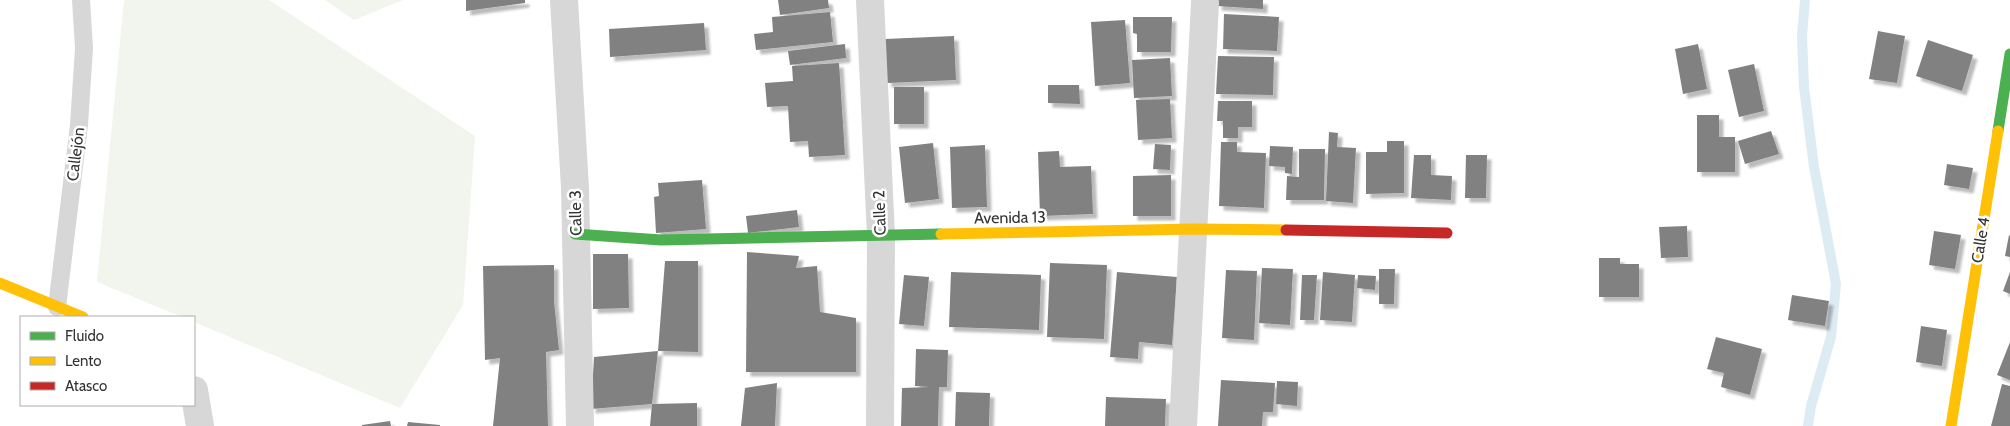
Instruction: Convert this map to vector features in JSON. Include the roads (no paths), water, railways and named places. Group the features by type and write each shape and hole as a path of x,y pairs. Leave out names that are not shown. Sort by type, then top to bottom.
{"street":[{"name":"Calle 3","path":"564,0 575,188 580,426"},
{"name":"Calle 2","path":"870,0 881,236 880,426"},
{"path":"1183,426 1205,3"},
{"name":"Calle 4","path":"1951,426 2010,54"},
{"name":"Avenida 13","path":"575,234 661,240 1194,229 1446,234"},
{"path":"0,283 80,316"},
{"path":"195,396 200,426"}],"lane":[{"name":"Callejón","path":"57,307 79,124 84,48 81,0"}],"waterway":[{"path":"1805,0 1802,36 1804,87 1814,167 1836,284 1831,337 1811,406 1808,426"}]}
